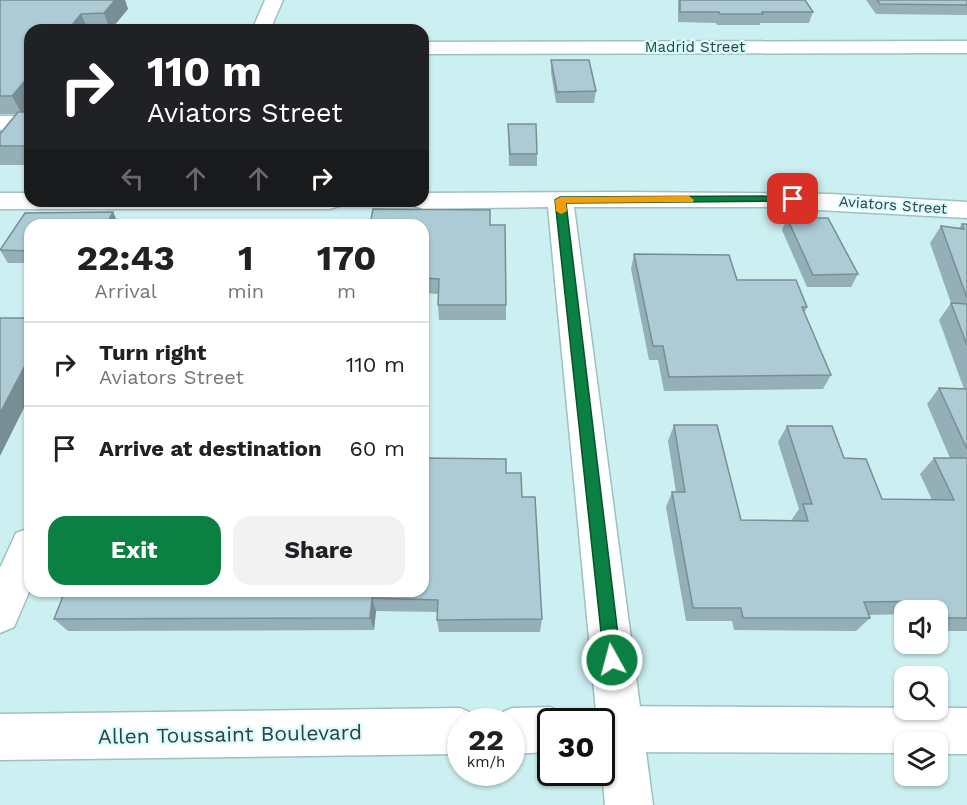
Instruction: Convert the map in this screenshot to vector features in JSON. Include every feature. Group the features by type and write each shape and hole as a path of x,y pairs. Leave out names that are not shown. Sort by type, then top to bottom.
{"street":[{"path":"264,24 274,0"},
{"name":"Madrid Street","path":"429,48 967,47"},
{"path":"0,123 20,123 0,148"},
{"name":"Aviators Street","path":"429,201 793,199 880,202 967,210"},
{"path":"560,200 609,708"},
{"path":"0,201 24,201"},
{"path":"0,613 24,559"},
{"path":"615,729 967,731"},
{"name":"Allen Toussaint Boulevard","path":"0,736 447,731"},
{"path":"615,746 629,805"}],"building":[{"path":"0,0 115,0 104,13 81,14 73,24 24,24 24,82 12,96 0,96"},
{"path":"680,0 805,0 813,12 720,14 719,12 680,12"},
{"path":"877,0 967,0 967,5 880,4"},
{"path":"551,60 589,60 596,91 557,92"},
{"path":"18,112 24,112 24,146 0,146 0,134"},
{"path":"508,124 536,124 537,154 510,154"},
{"path":"373,209 490,210 490,225 505,225 506,305 438,305 439,279 429,278 429,219 371,219"},
{"path":"113,212 109,219 24,219 24,251 0,250 25,213"},
{"path":"787,218 828,218 858,274 813,275"},
{"path":"962,224 967,224 967,298 941,226 964,229"},
{"path":"634,254 729,255 737,280 796,280 807,307 802,307 831,375 669,377 663,346 653,346"},
{"path":"951,303 967,304 967,345"},
{"path":"0,318 24,318 24,367 0,413"},
{"path":"939,388 967,389 967,449"},
{"path":"674,425 717,425 741,520 808,521 803,504 812,504 787,426 832,426 844,458 866,459 882,499 954,500 934,458 967,458 967,618 948,618 948,600 864,602 870,618 743,618 741,608 693,608 672,492 685,492"},
{"path":"429,458 506,459 506,473 521,473 522,497 535,497 542,619 437,620 438,600 372,598 370,618 54,619 63,597 429,597"}],"slow traffic":[{"path":"561,211 560,200 689,200"}],"route":[{"path":"612,660 560,200 793,199"}]}
